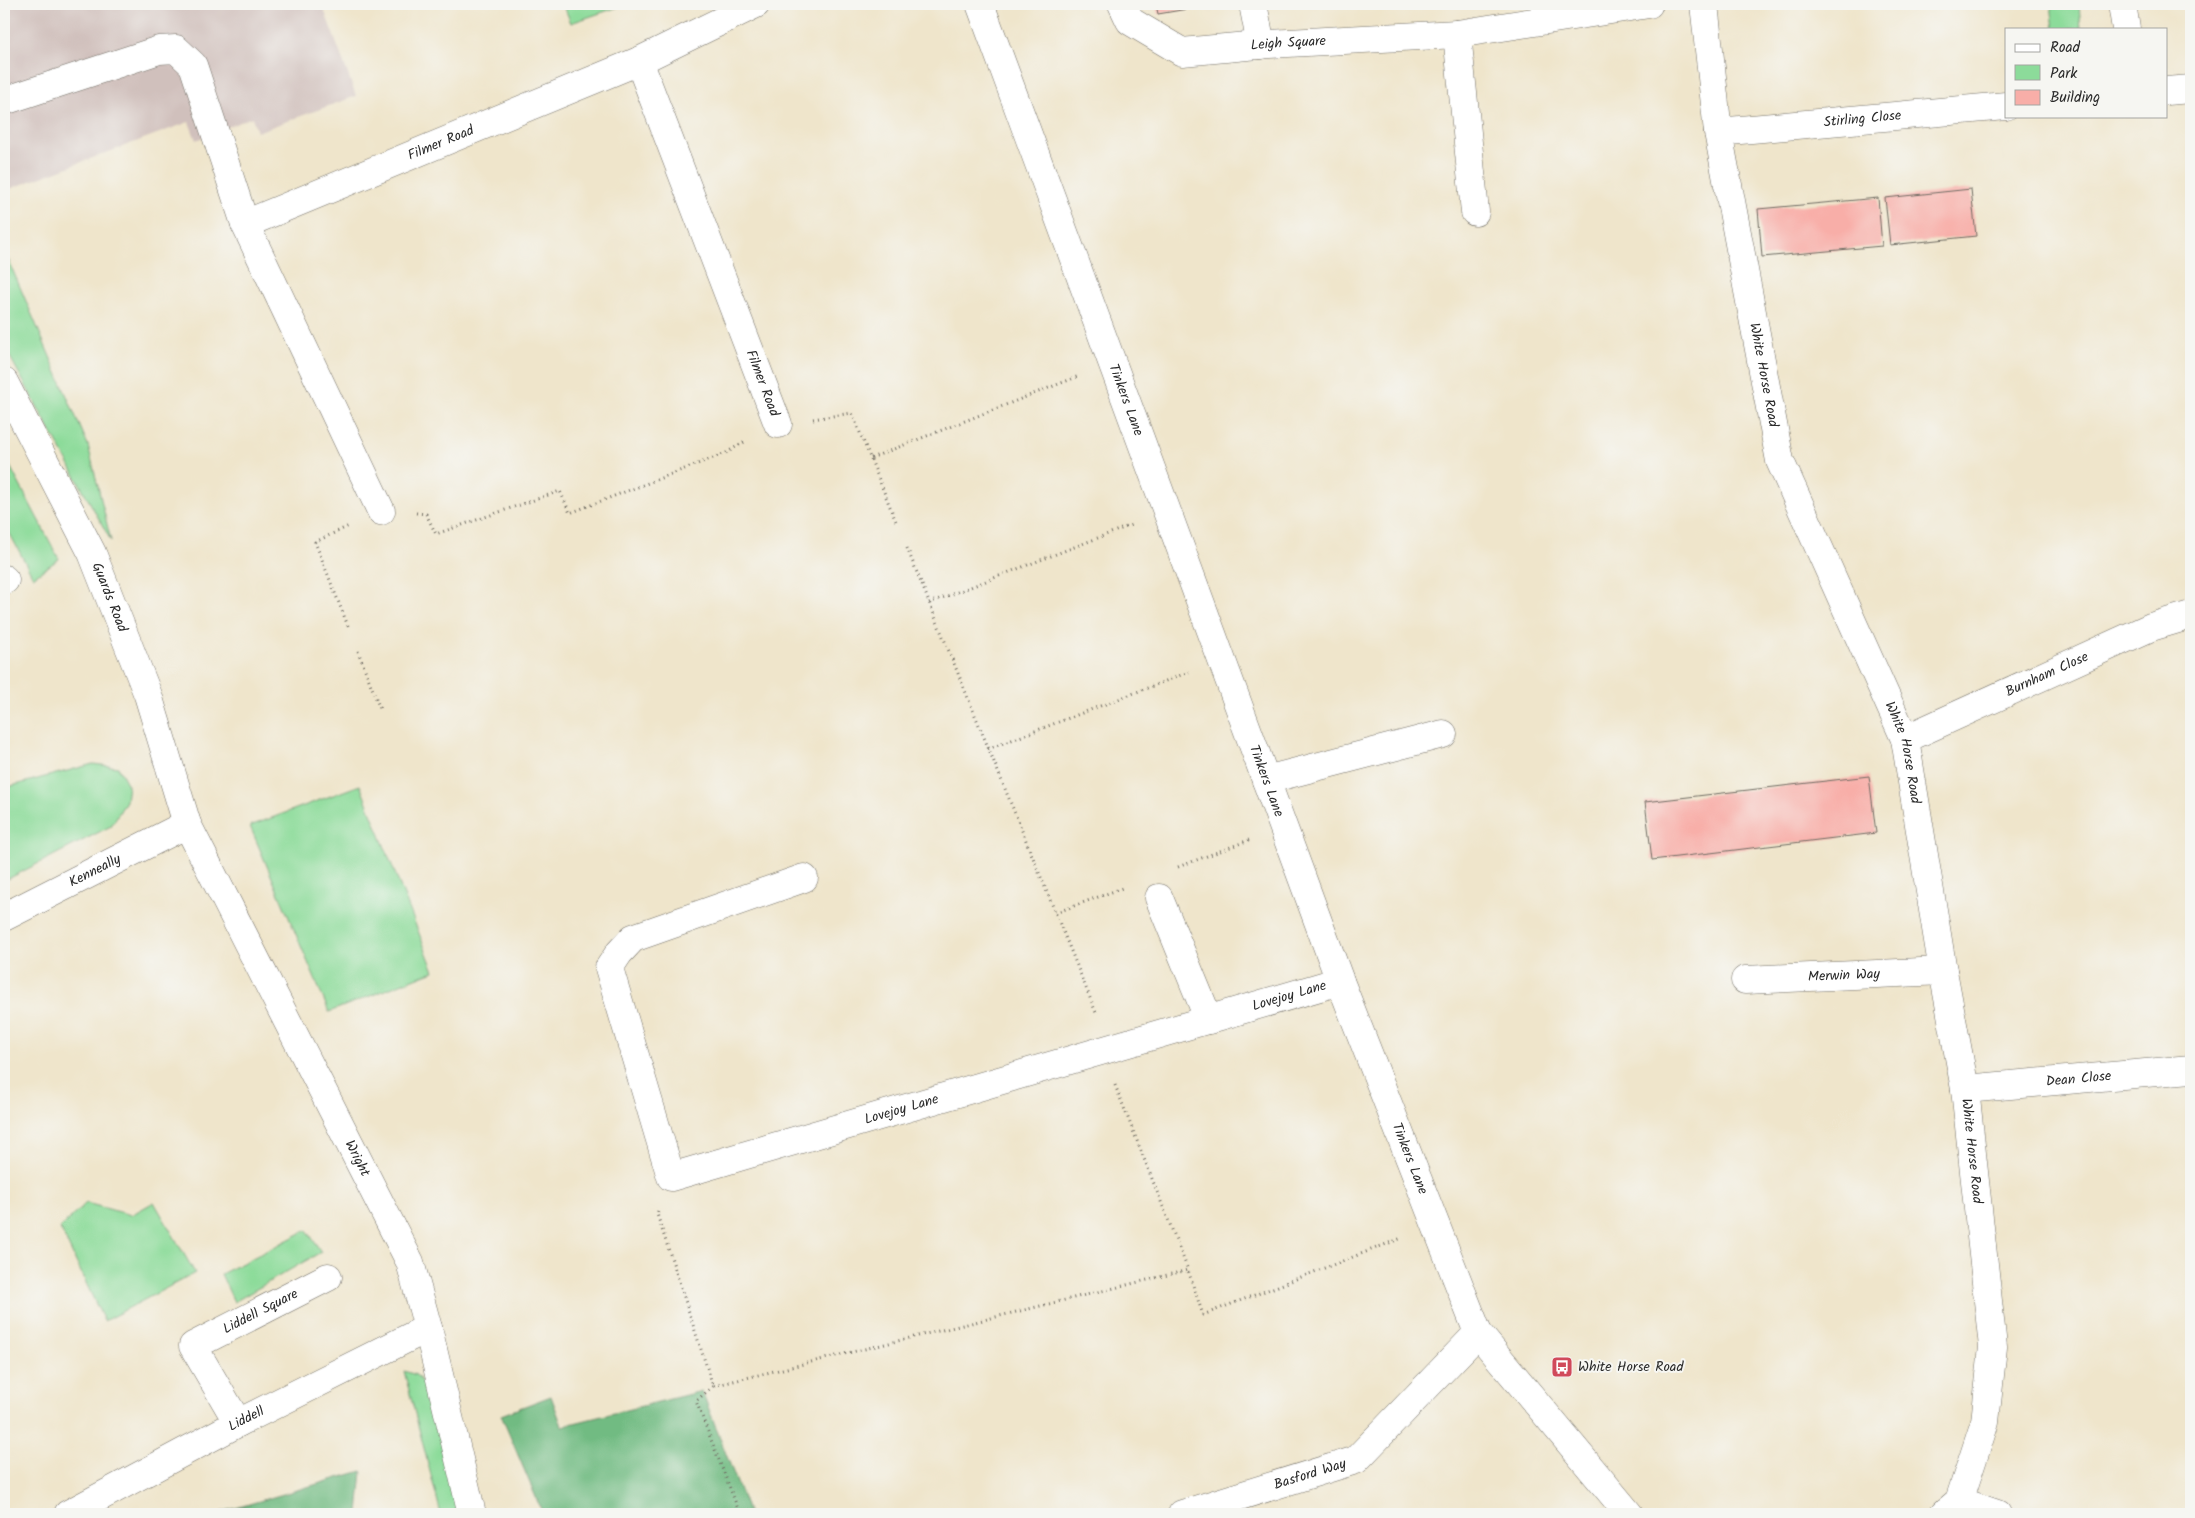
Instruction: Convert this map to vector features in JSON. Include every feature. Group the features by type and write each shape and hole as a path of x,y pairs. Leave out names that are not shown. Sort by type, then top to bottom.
{"street":[{"name":"Filmer Road","path":"245,224 639,61 756,4"},
{"name":"Tinkers Lane","path":"980,4 1340,981 1478,1333 1629,1514"},
{"path":"1253,4 1261,45"},
{"name":"Leigh Square","path":"1126,12 1182,52 1261,45 1456,34 1649,4"},
{"name":"White Horse Road","path":"1704,4 1718,132 1780,461 1905,739 1943,971 1966,1089 1993,1347 1985,1422 1951,1507"},
{"path":"2122,4 2126,28"},
{"path":"1456,34 1475,212"},
{"path":"4,101 159,50 176,49 193,65 245,224 381,511"},
{"name":"Filmer Road","path":"639,61 778,424"},
{"path":"2168,91 2191,89"},
{"name":"Stirling Close","path":"1718,132 2005,106"},
{"name":"Guards Road","path":"4,382 92,553 148,695 187,824"},
{"name":"Burnham Close","path":"1905,739 2150,627 2191,615"},
{"path":"1266,780 1443,734"},
{"name":"Kenneally","path":"4,917 187,824"},
{"name":"Wright","path":"187,824 410,1262 428,1328 472,1514"},
{"path":"671,1178 609,968 619,953 633,938 804,878"},
{"path":"1159,898 1209,1020"},
{"name":"Merwin Way","path":"1745,980 1943,971"},
{"name":"Lovejoy Lane","path":"671,1178 1340,981"},
{"name":"Dean Close","path":"1966,1089 2191,1069"},
{"name":"Liddell Square","path":"238,1423 193,1346 328,1277"},
{"name":"Liddell","path":"68,1514 238,1423 428,1328"},
{"name":"Basford Way","path":"1182,1514 1356,1460 1478,1333"},
{"path":"1951,1507 1997,1514"}],"path":[{"path":"870,458 1112,362"},
{"path":"348,626 315,542 381,511 426,514 436,534 560,491 570,513 726,452 778,424 852,413 897,524"},
{"path":"929,603 1167,511"},
{"path":"907,548 1111,1049 1111,1074 1188,1270 1203,1315 1435,1224"},
{"path":"358,651 380,708"},
{"path":"988,749 1222,659"},
{"path":"671,1178 657,1214 713,1386"},
{"path":"740,1514 696,1400 713,1386 1188,1270"}],"shaded area":[{"path":"4,4 322,4 356,96 257,132 252,117 196,140 189,122 4,191"}],"green space":[{"path":"563,4 627,4 571,23"},
{"path":"2051,4 2079,4 2081,28 2054,28"},
{"path":"4,250 88,445 111,541 4,346"},
{"path":"4,455 59,559 33,577 4,523"},
{"path":"93,764 118,767 128,785 126,801 111,826 4,881 4,788"},
{"path":"360,785 434,971 329,1012 250,826"},
{"path":"154,1202 195,1273 104,1321 60,1228 86,1203 131,1215"},
{"path":"307,1230 321,1252 234,1302 221,1274"},
{"path":"404,1371 416,1375 430,1391 462,1514 441,1514"},
{"path":"702,1391 749,1514 543,1514 501,1415 551,1396 562,1426"},
{"path":"362,1471 358,1514 215,1514"}],"building":[{"path":"1156,4 1205,4 1205,6 1158,14"},
{"path":"1971,189 1976,236 1890,245 1885,198"},
{"path":"1878,198 1882,246 1762,257 1758,209"},
{"path":"1869,776 1876,833 1652,860 1645,802"}],"place":[{"name":"White Horse Road","path":"1562,1367"}]}
